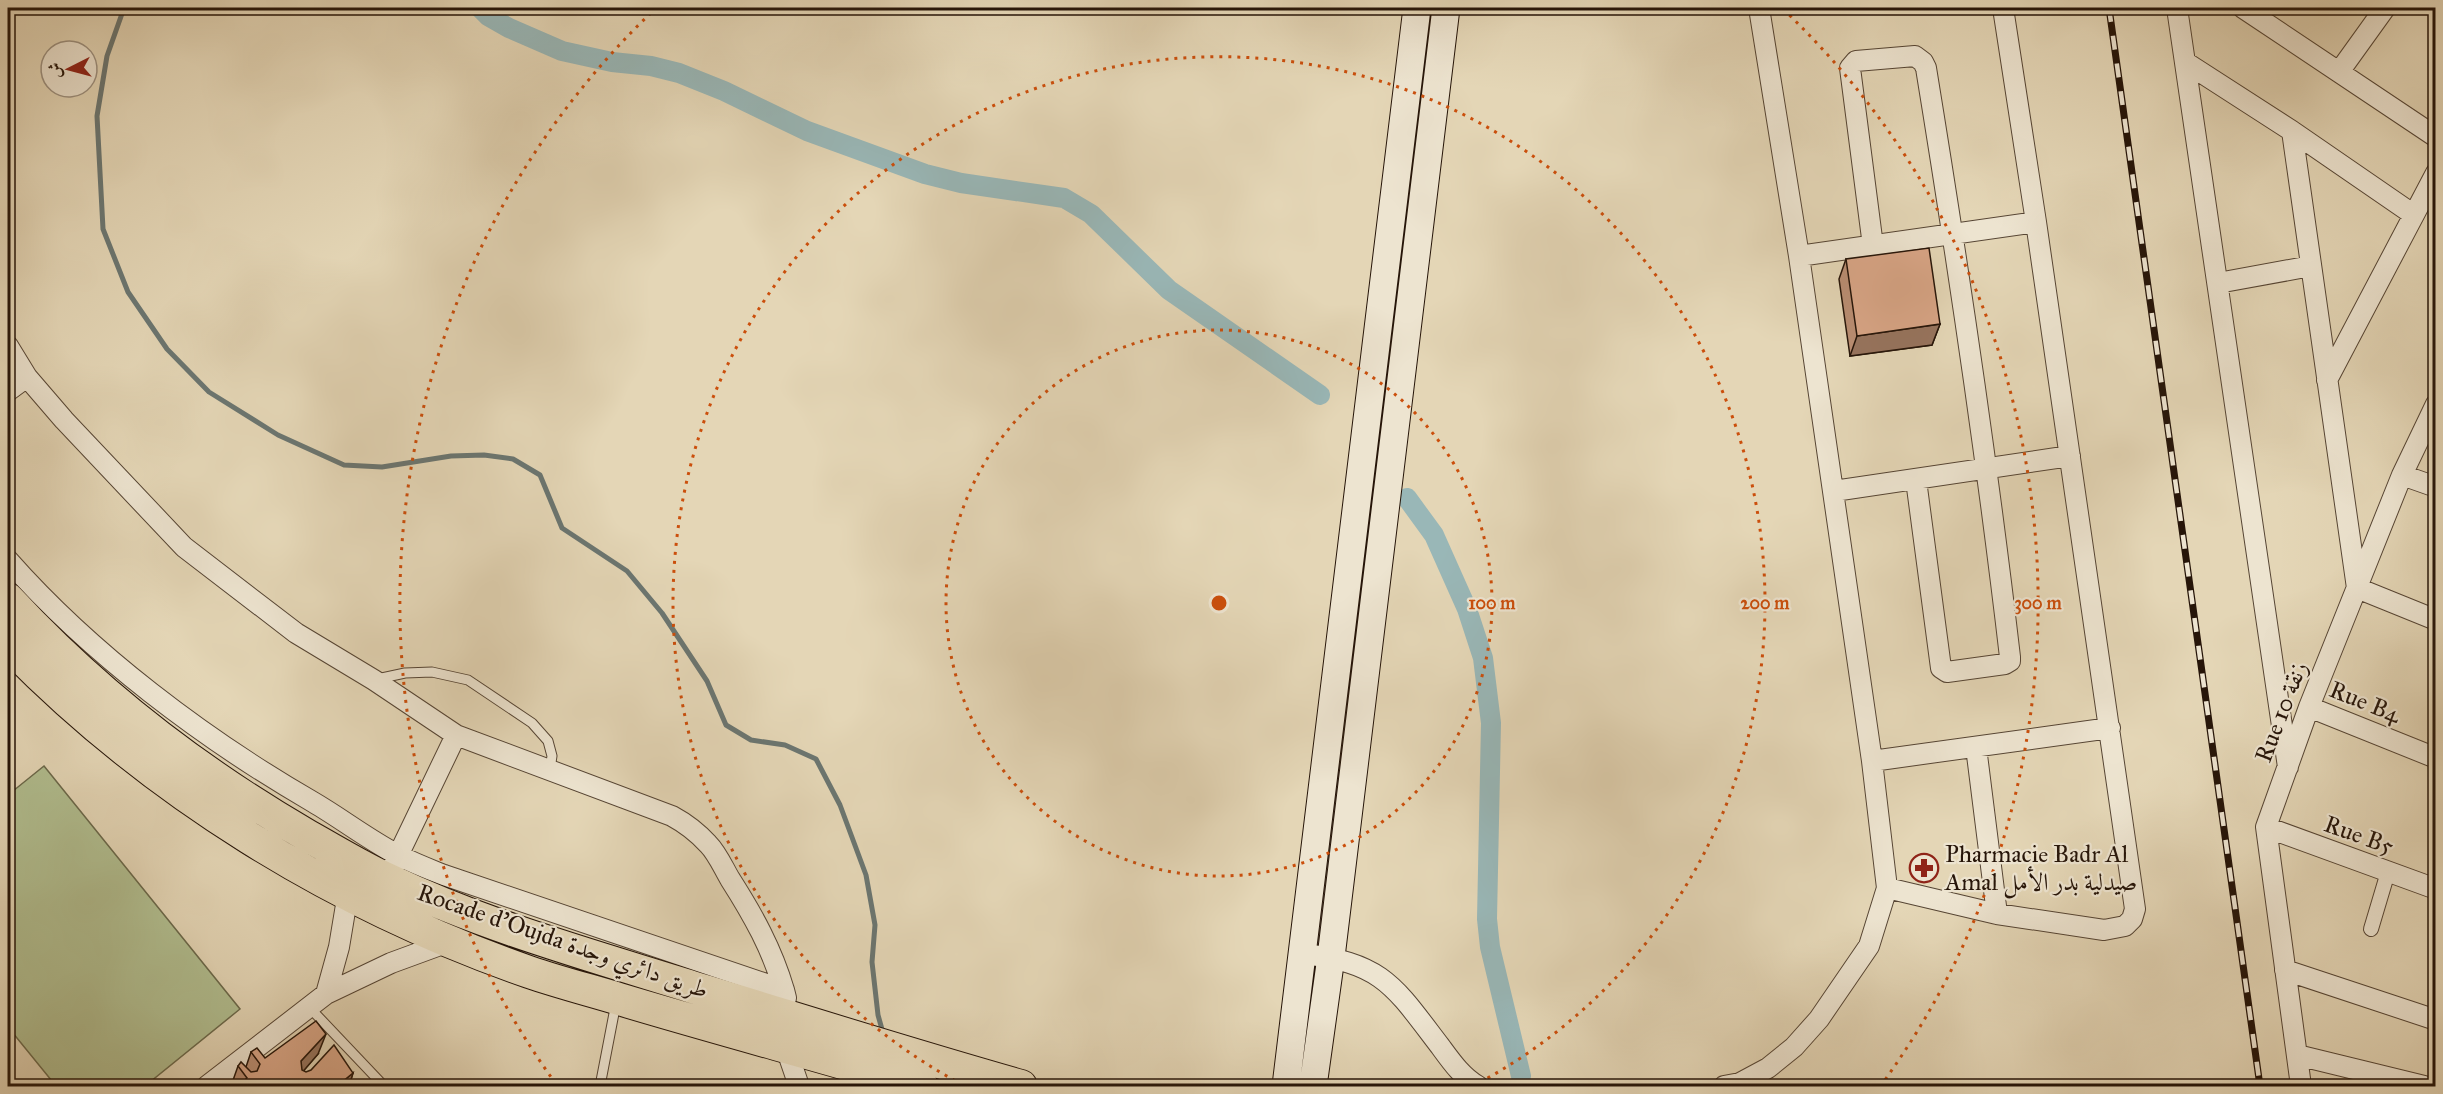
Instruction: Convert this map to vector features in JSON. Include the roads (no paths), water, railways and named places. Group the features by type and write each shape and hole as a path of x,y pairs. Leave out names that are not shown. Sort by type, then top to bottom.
{"highway":[{"name":"Rocade d'Oujda طريق دائري وجدة","path":"8,599 91,682 147,729 205,771 271,814 393,868 513,930 787,1019 922,1086"},
{"name":"Rocade d'Oujda طريق دائري وجدة","path":"8,644 34,671 94,725 182,794 269,850 348,893 451,941 530,972 617,998 787,1019"},
{"name":"Rocade d'Oujda طريق دائري وجدة","path":"838,1046 985,1076 1021,1086"}],"main road":[{"path":"1286,1086 1304,954 1348,567 1417,8"},
{"path":"1313,1086 1331,957 1446,8"}],"street":[{"path":"1724,1086 1740,1083 1768,1068 1794,1047 1819,1019 1869,946 1880,917 1887,888 1872,761 1834,492 1759,8"},
{"path":"1887,888 1997,914 2104,930 2115,930 2125,926 2132,919 2135,909 2003,8"},
{"path":"2177,8 2288,767"},
{"path":"2339,72 2385,8"},
{"path":"2249,9 2436,137"},
{"path":"1873,246 1849,75 1850,68 1856,61 1915,56 1923,62 1926,68 1988,468 2010,657 2010,661 2005,664 1947,672 1941,668 1916,480"},
{"path":"2185,62 2292,131 2414,215"},
{"path":"2292,131 2357,588 2436,620"},
{"path":"2327,380 2436,173"},
{"path":"1799,256 2036,222"},
{"path":"2218,283 2312,266"},
{"path":"8,346 27,377 184,547 296,633 375,680 456,735 672,816 686,824 710,846 765,937 787,1019 799,1086"},
{"path":"8,391 27,377"},
{"name":"Rue 10 زنقة","path":"2301,1086 2266,827 2309,707 2402,475 2436,404"},
{"path":"1834,492 2070,456"},
{"path":"2402,475 2436,487"},
{"path":"8,560 38,595 114,663 393,868 456,735"},
{"name":"Rue B4","path":"2309,707 2436,758"},
{"path":"1872,761 2110,728"},
{"path":"1976,747 1997,914"},
{"name":"Rue B5","path":"2266,827 2436,889"},
{"path":"2371,929 2388,872"},
{"path":"326,994 339,947 348,893"},
{"path":"207,1086 234,1071 326,994 391,963 451,941"},
{"path":"1304,954 1331,957 1364,967 1398,992 1456,1068 1478,1086"},
{"path":"2285,970 2436,1020"},
{"path":"2297,1055 2424,1086"}],"lane":[{"path":"375,680 405,673 432,672 468,680 532,723 548,741 552,756 550,769"},
{"path":"600,1086 617,998"},
{"path":"309,1007 336,1043 384,1086"}],"waterway":[{"path":"124,8 107,56 97,116 103,229 128,292 167,349 209,392 278,435 344,465 382,467 451,456 484,455 513,459 540,475 562,528 627,571 662,613 707,681 726,725 751,740 785,745 816,759 840,805 866,875 875,925 872,962 878,1015 883,1033"},
{"path":"480,8 488,16 509,28 562,51 679,73 724,91 807,131 925,174 961,183 1064,198 1091,214 1169,290 1320,395"},
{"path":"1407,498 1434,535 1467,609 1483,658 1491,723 1487,919 1490,947 1521,1076"}],"railway":[{"path":"2109,8 2260,1086"}],"place":[{"name":"Pharmacie Badr Al Amal صيدلية بدر الأمل","path":"1924,868"}]}
